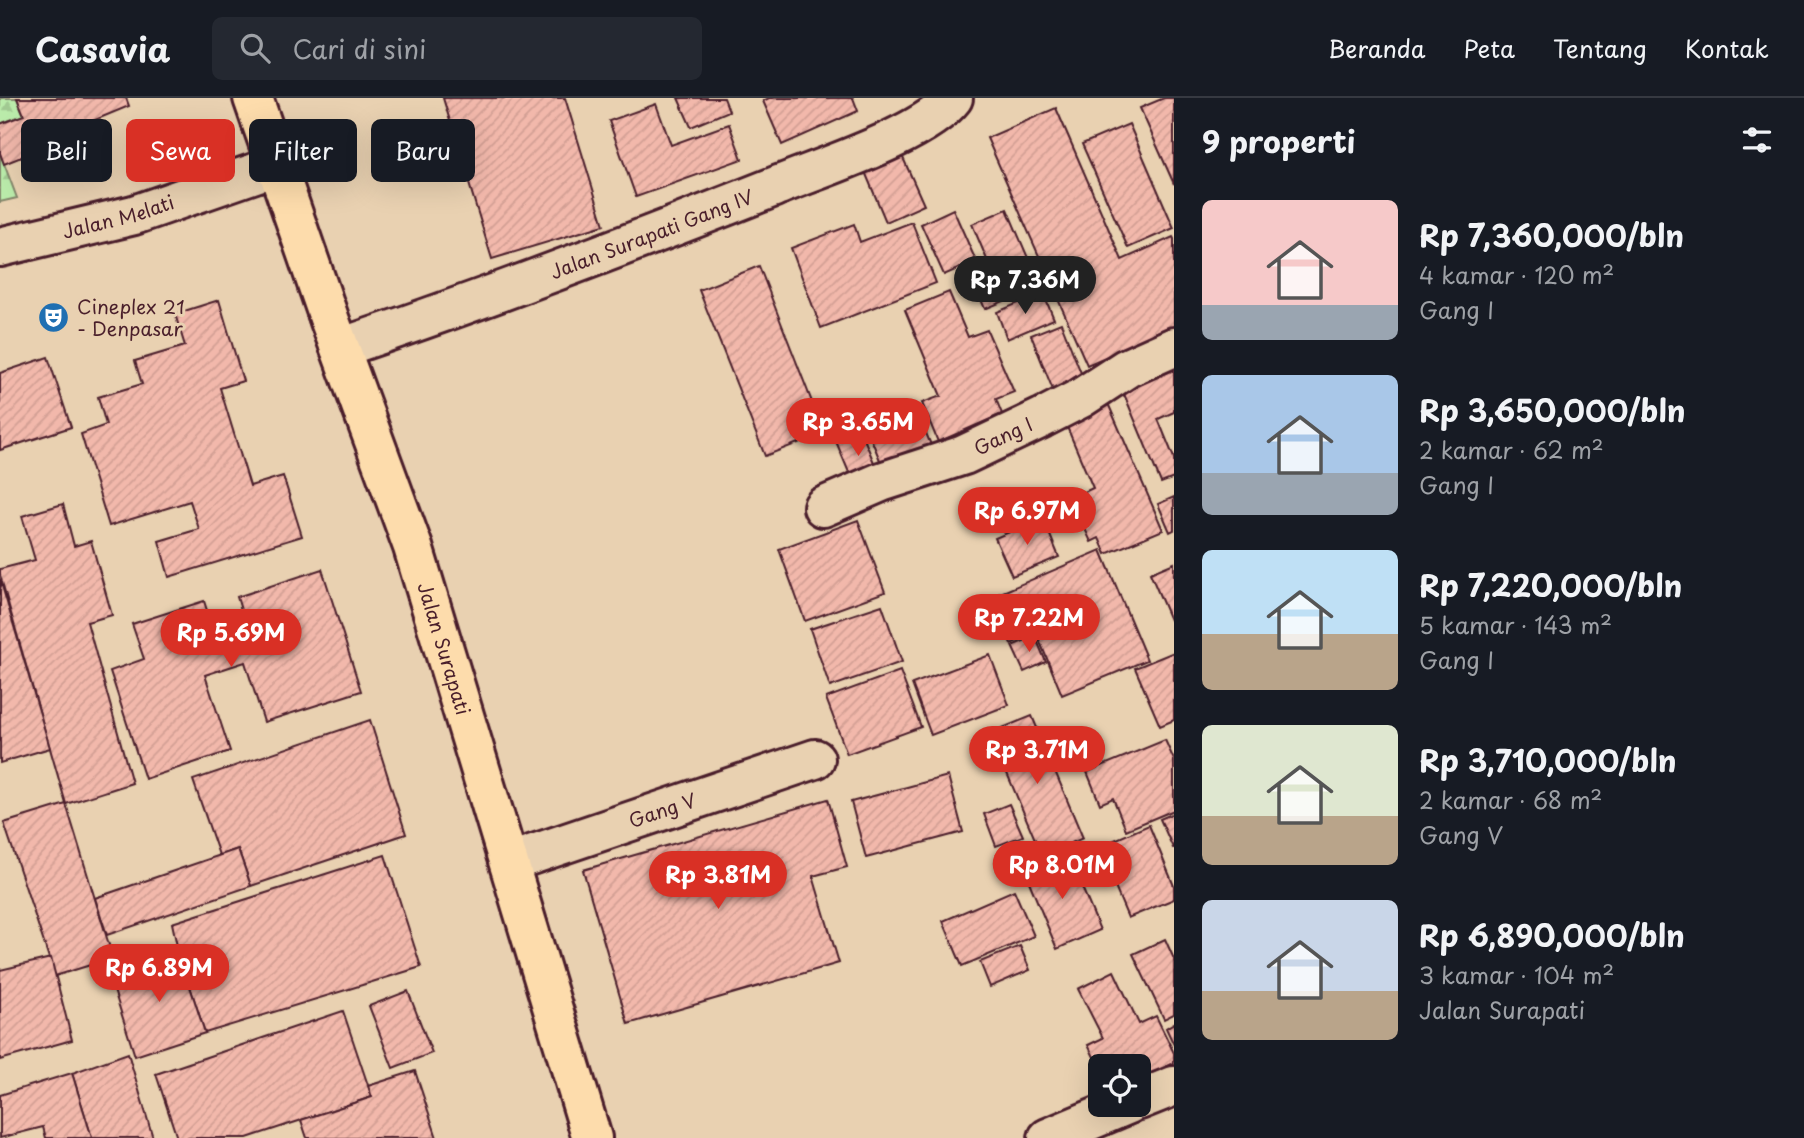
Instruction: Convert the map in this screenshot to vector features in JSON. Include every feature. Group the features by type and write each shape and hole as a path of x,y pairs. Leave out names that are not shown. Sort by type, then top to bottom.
{"main road":[{"name":"Jalan Surapati","path":"253,98 260,119"},
{"name":"Jalan Surapati","path":"281,182 413,547 592,1138"}],"street":[{"name":"Jalan Surapati Gang IV","path":"340,348 463,307 878,145 944,110 953,98"},
{"name":"Jalan Melati","path":"0,247 134,215 249,175"},
{"name":"Gang I","path":"823,507 881,482 964,455 1071,403 1127,368 1174,347"},
{"name":"Gang V","path":"509,862 815,759"},
{"path":"1151,1095 1174,1086"},
{"path":"1048,1138 1088,1130 1108,1117"}],"green space":[{"path":"0,98 17,98 24,115 0,124"},
{"path":"0,153 17,198 0,202"}],"building":[{"path":"17,98 126,98 129,106 97,119 21,119 21,157 4,164 0,153 0,124 24,115"},
{"path":"443,98 565,98 604,225 492,259 469,182 475,182 475,119 449,119"},
{"path":"678,98 724,98 729,111 691,127"},
{"path":"769,98 853,98 858,111 782,145 763,101"},
{"path":"1164,98 1174,98 1174,184 1140,108"},
{"path":"656,104 671,145 729,124 742,159 636,197 609,121"},
{"path":"1056,108 1122,260 1173,237 1174,239 1174,327 1087,365 987,138"},
{"path":"1129,124 1174,228 1128,248 1082,144"},
{"path":"900,151 924,205 886,222 863,167"},
{"path":"953,209 976,261 944,275 921,224"},
{"path":"1007,209 1040,286 985,309 969,271 988,262 972,224"},
{"path":"912,222 936,283 821,328 791,248 854,224 860,242"},
{"path":"759,266 824,433 765,456 699,290"},
{"path":"949,292 968,337 987,330 1014,392 996,399 1002,414 938,442 922,403 941,396 905,310"},
{"path":"1043,293 1054,319 1007,339 997,312"},
{"path":"219,300 243,381 220,388 250,486 283,476 302,536 169,577 159,541 199,529 190,501 109,526 81,434 106,425 98,397 142,384 135,361 185,346 175,314"},
{"path":"1061,323 1083,378 1053,390 1031,335"},
{"path":"48,357 71,427 0,450 0,373"},
{"path":"1174,359 1174,412 1158,419 1174,458 1174,478 1161,483 1119,382"},
{"path":"1107,401 1163,530 1106,554 1099,538 1091,542 1071,498 1093,488 1064,420"},
{"path":"918,414 931,445 882,465 869,434"},
{"path":"860,429 880,477 855,487 835,439"},
{"path":"1174,497 1174,530 1170,532 1158,504"},
{"path":"63,504 74,546 91,541 112,615 87,622 132,783 66,804 0,575 0,569 35,560 22,516"},
{"path":"1043,518 1059,557 1012,576 995,538"},
{"path":"858,520 885,592 805,621 779,549"},
{"path":"1101,550 1147,660 1062,695 1036,632 1011,644 991,597"},
{"path":"1174,563 1174,619 1170,620 1150,573"},
{"path":"322,569 361,691 264,722 245,662 205,675 230,751 145,779 110,671 144,659 132,624 204,601 210,620 241,610 237,597"},
{"path":"0,579 50,748 0,763"},
{"path":"882,605 902,662 830,687 810,629"},
{"path":"1035,636 1046,662 1024,672 1012,646"},
{"path":"1174,652 1174,720 1160,726 1135,668"},
{"path":"990,655 1009,705 931,735 912,684"},
{"path":"900,671 921,727 847,754 826,698"},
{"path":"1032,716 1083,838 1042,856 990,733"},
{"path":"370,720 406,834 251,886 238,849 219,855 193,780"},
{"path":"1165,740 1174,760 1174,810 1126,830 1113,798 1100,804 1087,772"},
{"path":"948,776 963,832 866,858 851,802"},
{"path":"828,799 847,867 813,876 839,963 628,1024 583,870"},
{"path":"66,804 113,958 55,976 4,823"},
{"path":"1009,804 1023,836 996,846 984,814"},
{"path":"1174,813 1174,848 1173,848 1160,819"},
{"path":"1149,825 1174,886 1174,899 1128,918 1098,847"},
{"path":"238,849 251,886 107,935 95,898"},
{"path":"1068,854 1100,930 1057,949 1025,872"},
{"path":"385,855 421,967 205,1033 172,923"},
{"path":"1014,890 1034,936 962,966 943,921"},
{"path":"1165,939 1174,959 1174,1014 1164,1019 1133,954"},
{"path":"177,946 205,1033 135,1056 111,981 157,967 152,953"},
{"path":"1020,946 1030,970 990,987 980,962"},
{"path":"51,958 72,1040 0,1060 0,970"},
{"path":"1114,971 1139,1024 1156,1016 1174,1053 1174,1063 1151,1074 1151,1054 1092,1054 1088,1045 1103,1038 1078,989"},
{"path":"408,991 432,1053 393,1068 369,1006"},
{"path":"343,1011 372,1097 247,1138 177,1138 156,1074"},
{"path":"1174,1023 1174,1045 1166,1028"},
{"path":"128,1053 153,1138 92,1138 72,1073"},
{"path":"415,1071 437,1138 307,1138 301,1120 372,1097 368,1086"},
{"path":"72,1073 92,1138 46,1138 43,1127 0,1138 0,1095"}],"place":[{"name":"Cineplex 21 - Denpasar","path":"54,318"}]}
